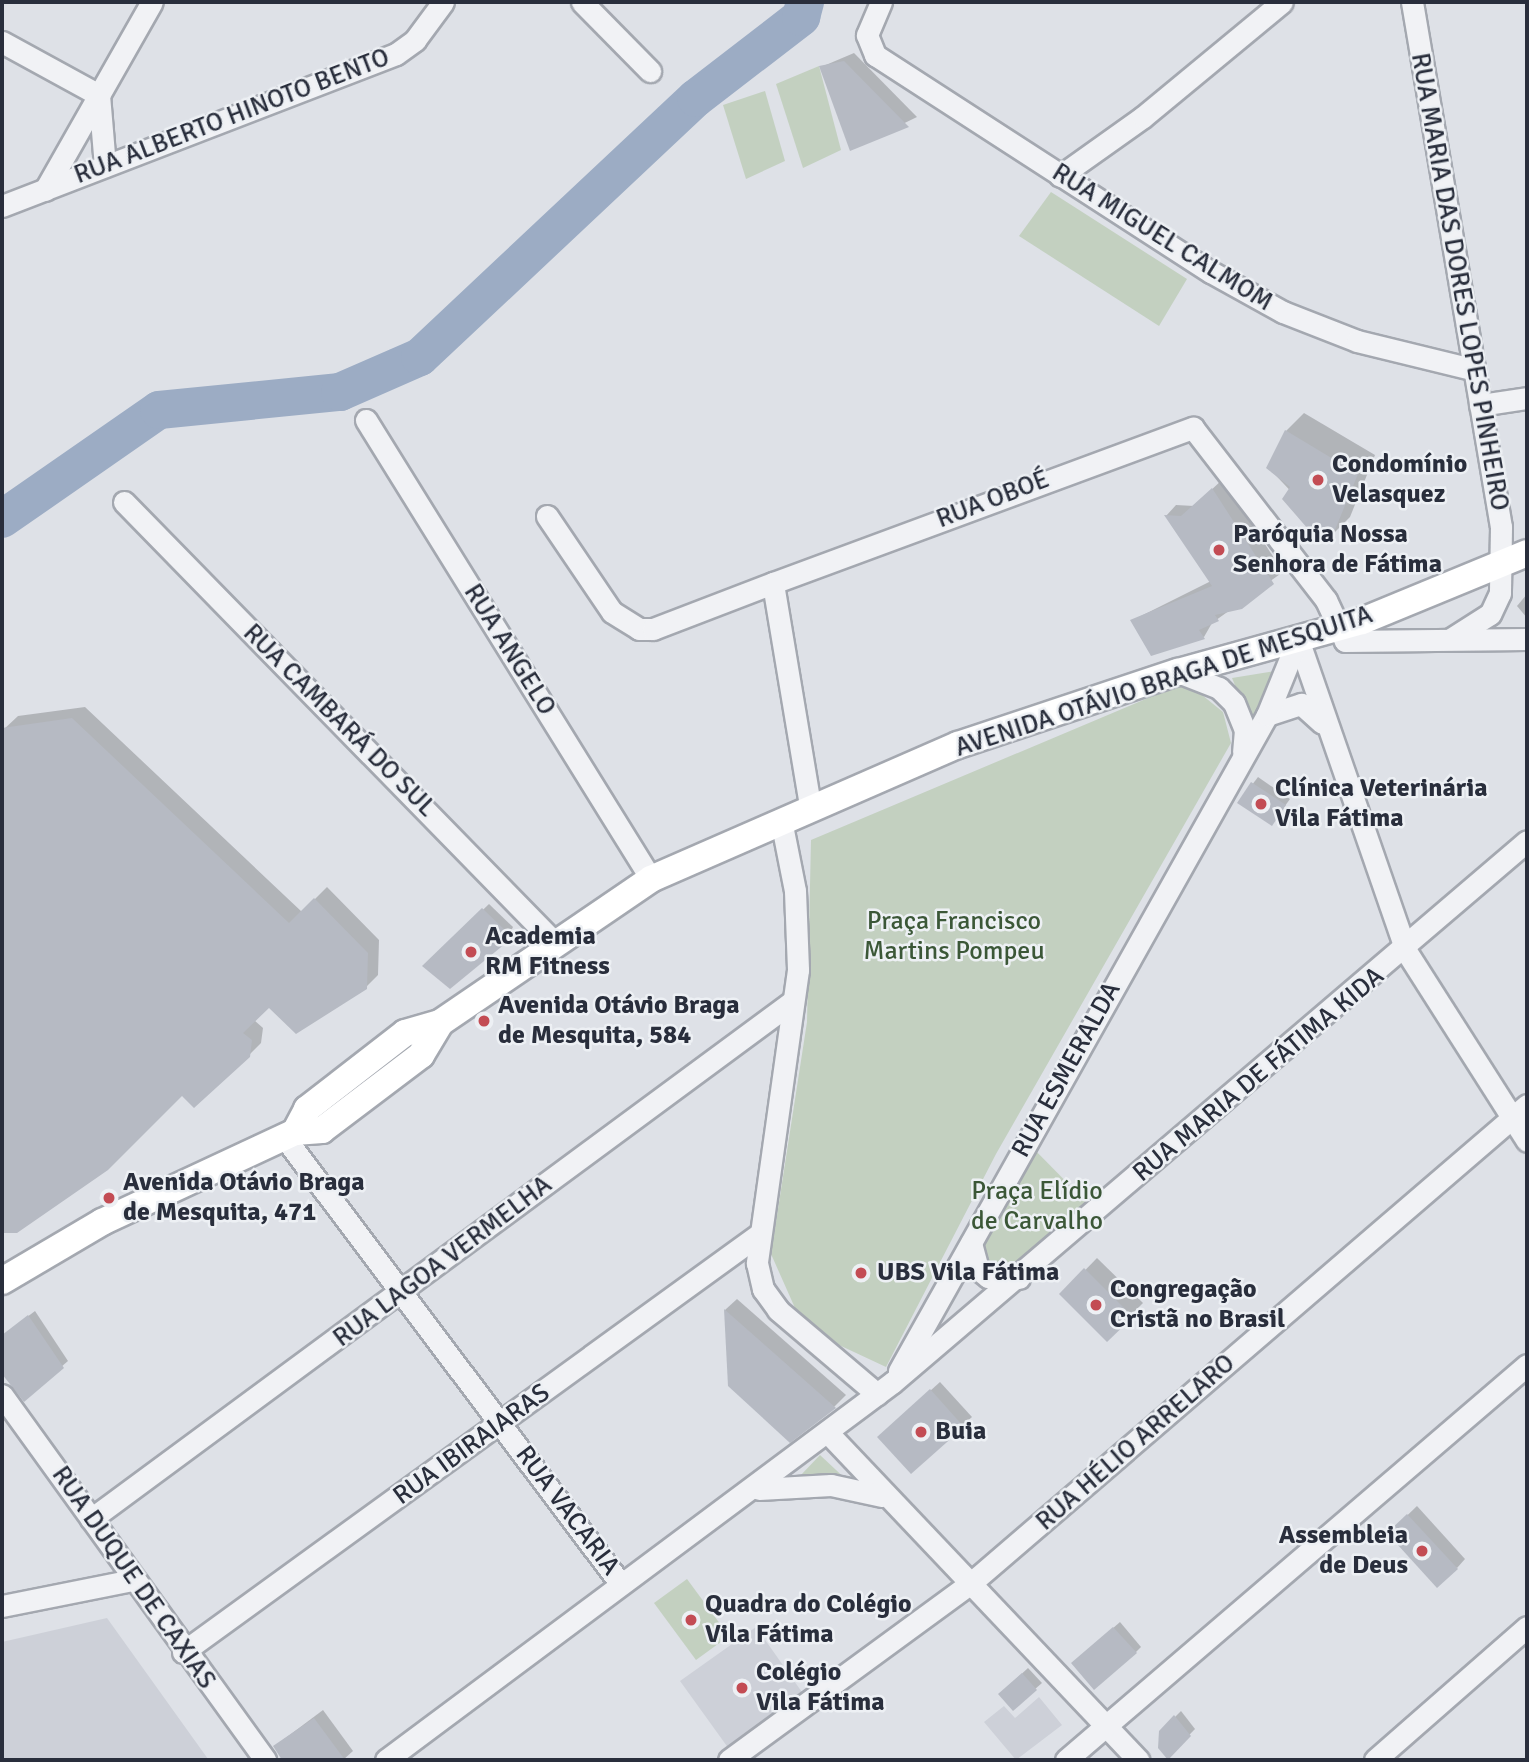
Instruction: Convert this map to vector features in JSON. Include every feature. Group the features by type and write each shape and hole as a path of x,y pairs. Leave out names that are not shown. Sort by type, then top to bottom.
{"main road":[{"name":"AVENIDA OTÁVIO BRAGA DE MESQUITA","path":"2,1281 102,1222 290,1135 321,1131 421,1055 440,1023 553,941 651,879 810,805 958,745 1178,672 1336,629 1527,553"}],"street":[{"path":"45,190 152,2"},
{"name":"RUA ALBERTO HINOTO BENTO","path":"2,206 396,54 415,40 443,2"},
{"path":"582,2 650,71"},
{"name":"RUA MIGUEL CALMOM","path":"881,2 867,35 875,55 1060,176 1283,312 1357,341 1472,369"},
{"path":"1060,176 1143,117 1282,2"},
{"name":"RUA MARIA DAS DORES LOPES PINHEIRO","path":"1412,2 1472,369 1500,516 1500,593 1490,614 1447,640"},
{"path":"2,42 99,95"},
{"path":"99,95 106,166"},
{"path":"1480,405 1527,398"},
{"name":"RUA ANGELO","path":"366,420 651,879"},
{"name":"RUA OBOÉ","path":"773,583 1193,428 1326,600 1336,629"},
{"name":"RUA CAMBARÁ DO SUL","path":"124,502 553,941"},
{"path":"547,516 612,612 639,629 773,583 810,805"},
{"path":"1336,629 1349,642 1527,639"},
{"path":"1298,639 1325,731 1406,951 1519,1112 1527,1141"},
{"name":"RUA ESMERALDA","path":"885,1388 971,1243 1267,715 1298,639"},
{"name":"RUA ESMERALDA","path":"1178,672 1219,688 1234,703 1245,730 1242,758"},
{"path":"1267,715 1301,704 1325,731"},
{"path":"781,820 798,930 793,1001 758,1235 763,1289 778,1310 885,1388"},
{"name":"RUA MARIA DE FÁTIMA KIDA","path":"386,1760 621,1583 757,1489 885,1388 1406,951 1527,841"},
{"name":"RUA LAGOA VERMELHA","path":"90,1519 405,1292 793,1001"},
{"name":"RUA HÉLIO ARRELARO","path":"729,1760 971,1583 1519,1112"},
{"name":"RUA VACARIA","path":"290,1135 621,1583"},
{"name":"RUA IBIRAIARAS","path":"183,1652 503,1424 758,1235"},
{"path":"971,1243 978,1269 998,1280 1019,1278"},
{"path":"1066,1760 1108,1729 1527,1366"},
{"name":"RUA DUQUE DE CAXIAS","path":"2,1395 183,1652 265,1760"},
{"path":"828,1433 884,1497 971,1583 1138,1760"},
{"path":"757,1489 831,1485 884,1497"},
{"path":"2,1606 132,1580"},
{"path":"1375,1760 1527,1627"}],"shaded area":[{"path":"107,1618 208,1759 2,1760 2,1642"},
{"name":"Colégio Vila Fátima","path":"756,1627 804,1695 729,1749 680,1681"},
{"path":"1039,1697 1062,1725 1016,1760 984,1722 1004,1706 1015,1718"}],"green space":[{"path":"819,66 841,150 803,168 776,84"},
{"path":"765,91 785,161 746,179 723,105"},
{"path":"1051,192 1187,279 1159,326 1019,236"},
{"path":"1275,671 1252,727 1232,678"},
{"name":"Praça Francisco Martins Pompeu","path":"1186,682 1223,712 1231,743 996,1154 886,1367 839,1345 795,1308 771,1254 807,1022 811,840"},
{"name":"Praça Elídio de Carvalho","path":"1028,1143 1095,1211 1001,1278 990,1276 976,1245"},
{"path":"820,1455 851,1484 800,1476"},
{"name":"Quadra do Colégio Vila Fátima","path":"687,1579 729,1636 696,1660 654,1603"}],"building":[{"path":"844,61 909,127 850,151 819,66"},
{"name":"Condomínio Velasquez","path":"1285,430 1358,474 1332,537 1315,537 1282,499 1290,487 1266,468"},
{"name":"Paróquia Nossa Senhora de Fátima","path":"1212,488 1274,584 1242,609 1215,615 1219,621 1199,630 1205,639 1151,656 1130,620 1212,586 1164,515 1181,516"},
{"path":"72,718 289,923 314,898 368,953 367,989 296,1034 269,1008 243,1033 252,1040 250,1057 194,1108 182,1096 108,1170 17,1233 2,1233 2,728"},
{"name":"Clínica Veterinária Vila Fátima","path":"1251,782 1286,805 1272,826 1237,803"},
{"path":"482,908 508,933 506,943 450,989 422,966"},
{"name":"Congregação Cristã no Brasil","path":"1084,1268 1133,1317 1107,1342 1059,1294"},
{"path":"724,1309 836,1408 790,1443 728,1386"},
{"path":"28,1315 64,1368 24,1402 2,1374 2,1335"},
{"name":"Buia","path":"930,1389 964,1427 911,1474 877,1437"},
{"name":"Assembleia de Deus","path":"1407,1514 1458,1569 1437,1588 1387,1533"},
{"path":"1113,1627 1137,1653 1094,1690 1071,1663"},
{"path":"1022,1673 1037,1690 1013,1711 998,1694"},
{"path":"1174,1715 1191,1736 1168,1760 1158,1748 1159,1731"},
{"path":"314,1718 345,1760 282,1760 273,1746"}],"waterway":[{"path":"2,519 159,410 340,392 420,357 696,98 801,17 805,2"}],"place":[{"name":"Condomínio Velasquez","path":"1318,480"},
{"name":"Paróquia Nossa Senhora de Fátima","path":"1219,550"},
{"name":"Clínica Veterinária Vila Fátima","path":"1261,804"},
{"name":"Academia RM Fitness","path":"471,952"},
{"name":"Avenida Otávio Braga de Mesquita, 584","path":"484,1021"},
{"name":"Avenida Otávio Braga de Mesquita, 471","path":"109,1198"},
{"name":"UBS Vila Fátima","path":"861,1273"},
{"name":"Congregação Cristã no Brasil","path":"1096,1305"},
{"name":"Buia","path":"921,1432"},
{"name":"Assembleia de Deus","path":"1422,1551"},
{"name":"Quadra do Colégio Vila Fátima","path":"691,1620"},
{"name":"Colégio Vila Fátima","path":"742,1688"}]}
